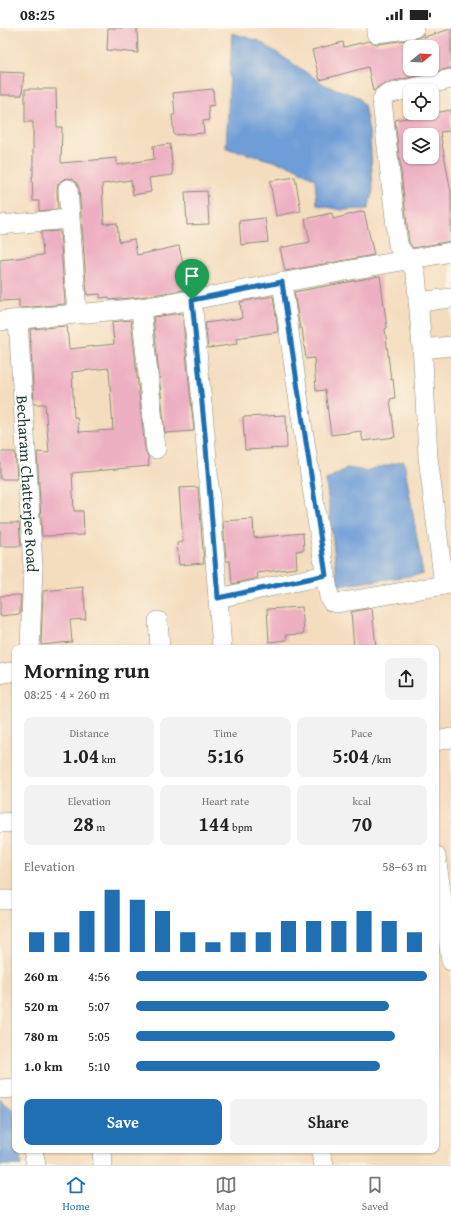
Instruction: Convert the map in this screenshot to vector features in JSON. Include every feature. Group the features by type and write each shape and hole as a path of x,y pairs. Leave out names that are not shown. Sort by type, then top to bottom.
{"street":[{"path":"376,33 414,28"},
{"path":"282,282 329,597 332,602 337,603 447,584 428,457 416,274 413,266 401,251 398,244 382,101 384,96 388,94 451,79"},
{"path":"68,190 77,314"},
{"path":"0,224 70,219"},
{"path":"16,320 140,308 192,300 282,282 451,252"},
{"path":"418,302 451,298"},
{"path":"192,300 205,434 222,645"},
{"path":"140,308 156,449"},
{"name":"Becharam Chatterjee Road","path":"16,320 33,567 30,645"},
{"path":"422,349 451,346"},
{"path":"218,598 326,575"},
{"path":"158,621 160,645"},
{"path":"0,674 12,672"},
{"path":"439,740 451,738"},
{"path":"0,824 12,822"},
{"path":"439,876 450,951"},
{"path":"0,900 12,900"},
{"path":"0,1089 12,1088"},
{"path":"34,1153 36,1165"},
{"path":"102,1153 103,1165"},
{"path":"321,1153 324,1165"}],"water":[{"path":"232,33 259,41 325,85 358,97 364,105 370,137 373,191 368,209 342,210 317,205 315,179 291,166 226,148"},
{"path":"404,461 423,574 338,586 326,480 347,468 365,471"},
{"path":"0,1099 12,1109 12,1153 19,1153 21,1165 0,1165"}],"building":[{"path":"108,28 137,28 138,53 107,50"},
{"path":"451,29 451,68 439,71 439,40 407,40 420,37 424,33 424,37"},
{"path":"369,41 377,44 403,41 403,76 416,76 385,83 374,91 368,67 320,80 312,50 343,42 344,47"},
{"path":"0,72 24,73 22,95 0,95"},
{"path":"25,89 56,89 57,127 62,127 61,163 117,158 117,165 154,159 153,146 170,144 173,175 149,178 151,192 133,195 131,180 102,184 104,224 117,223 119,242 134,239 137,255 179,246 187,282 183,283 184,290 110,300 109,297 100,298 100,294 87,295 79,188 77,183 73,179 68,178 62,180 58,184 58,209 39,211 39,201 33,201 33,122 25,122"},
{"path":"213,89 214,105 208,106 209,120 203,121 204,133 174,135 172,115 175,115 173,93"},
{"path":"451,110 451,131 440,132 451,193 451,241 413,248 409,242 395,120 403,119 403,120 439,120 439,112"},
{"path":"295,177 301,211 276,216 270,181"},
{"path":"207,191 209,224 187,225 185,192"},
{"path":"364,211 374,255 285,271 280,248 310,242 305,219 332,213 333,219"},
{"path":"265,218 268,242 241,245 239,221"},
{"path":"60,231 65,304 19,308 19,300 0,301 0,260 43,255 41,232"},
{"path":"380,276 387,328 385,329 391,380 393,379 395,398 390,399 395,437 363,441 361,431 331,435 325,390 316,391 314,358 306,359 302,328 300,328 294,292"},
{"path":"273,296 278,332 236,338 237,344 208,348 205,323 242,318 240,302"},
{"path":"182,313 194,431 165,433 153,317"},
{"path":"131,320 145,450 148,456 149,466 72,473 74,511 83,511 84,535 42,536 37,452 49,453 45,404 34,404 30,329 67,326 69,349 114,344 112,322","holes":["109,368 113,430 79,432 77,417 74,417 72,372"]},
{"path":"286,415 287,448 245,450 243,417"},
{"path":"0,452 15,452 17,479 0,479"},
{"path":"198,487 204,563 179,565 177,543 183,542 179,488"},
{"path":"253,519 254,538 303,533 304,550 296,551 297,568 257,573 258,578 232,584 230,561 226,561 223,521"},
{"path":"0,523 19,523 21,546 0,546"},
{"path":"83,587 86,619 70,620 72,642 41,645 43,591"},
{"path":"21,595 20,614 0,616 0,596"},
{"path":"302,607 304,634 286,635 287,640 269,642 267,609"},
{"path":"372,608 376,645 354,645 351,612"}],"route":[{"path":"282,282 326,575 218,598 205,434 192,300 282,282"}]}
